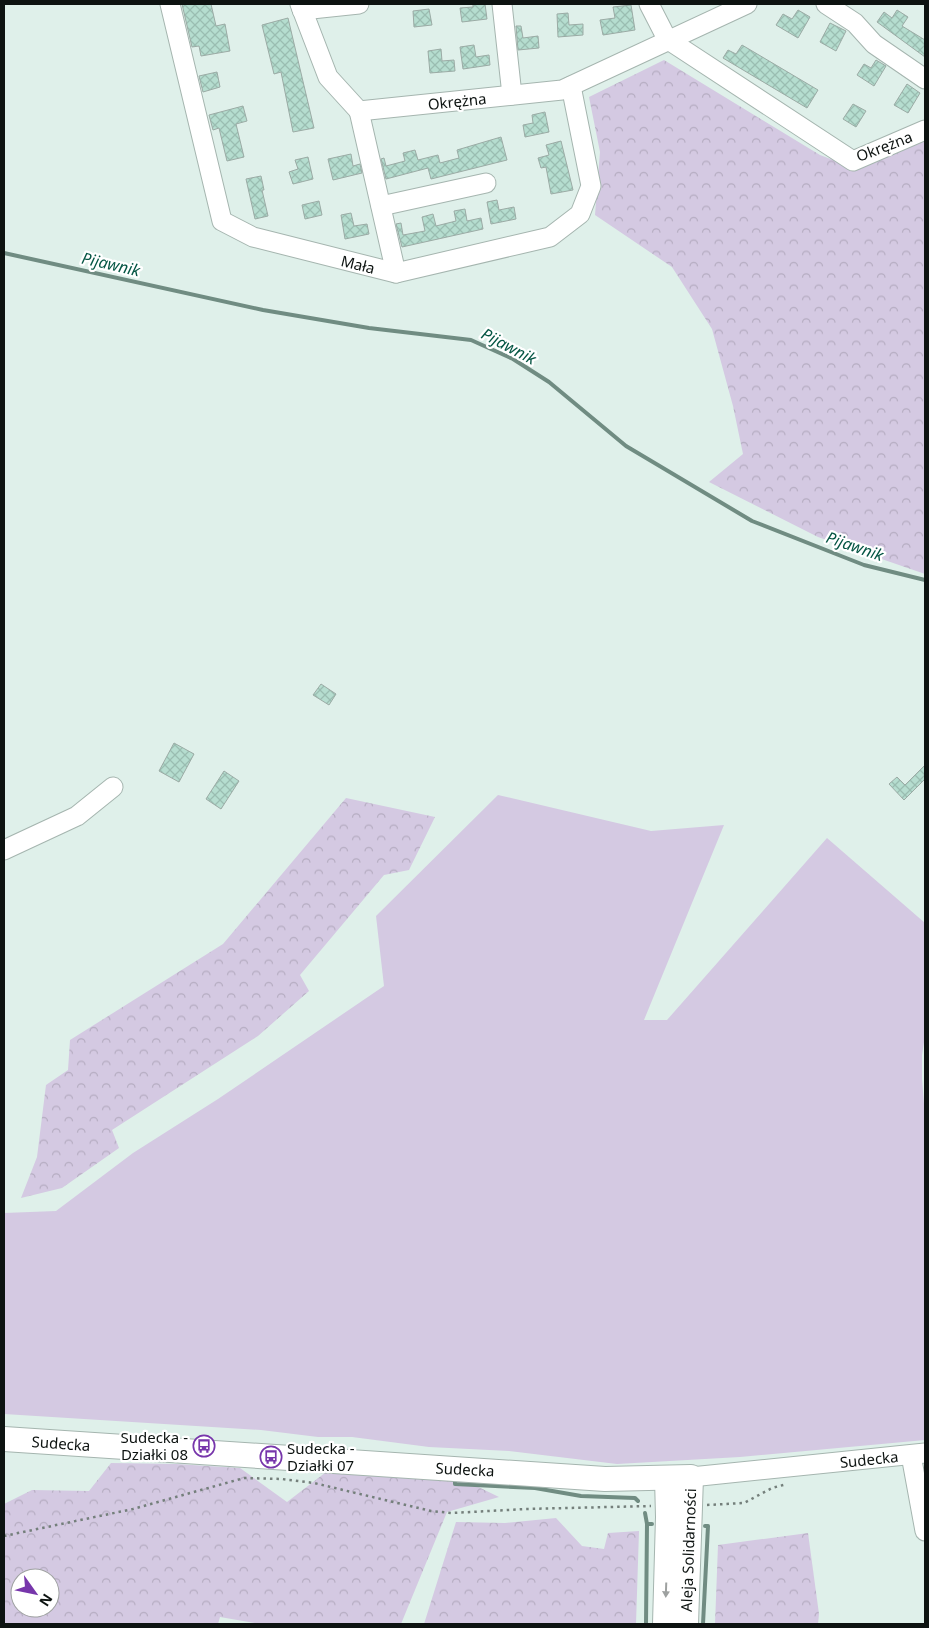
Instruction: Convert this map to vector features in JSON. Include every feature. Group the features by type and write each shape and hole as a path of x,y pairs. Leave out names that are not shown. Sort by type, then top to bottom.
{"main road":[{"name":"Sudecka","path":"4,1439 605,1479 691,1477"},
{"name":"Aleja Solidarności","path":"686,1624 691,1477"},
{"name":"Aleja Solidarności","path":"665,1624 668,1517 667,1478"}],"street":[{"name":"Mała","path":"170,4 222,221 253,237 396,273 550,237 580,214 591,186 570,86"},
{"path":"359,4 301,7 328,77 359,111 396,273"},
{"path":"502,4 512,95"},
{"path":"649,4 667,40"},
{"name":"Okrężna","path":"359,111 562,90 747,4"},
{"path":"826,4 855,23 874,44 925,79"},
{"name":"Okrężna","path":"667,40 853,161 925,130"},
{"path":"381,206 486,183"},
{"path":"4,850 77,816 112,787"},
{"path":"918,1454 925,1531"},
{"name":"Sudecka","path":"691,1477 918,1454"}],"path":[{"path":"4,1536 133,1509 244,1478 282,1479 314,1483 431,1511 452,1513 657,1506"},
{"path":"702,1505 744,1503 772,1488 787,1484"}],"green space":[{"path":"664,60 820,155 857,169 925,139 925,574 818,537 709,482 743,454 733,406 712,329 672,267 595,215 600,152 589,97"},
{"path":"498,795 651,831 724,825 644,1020 667,1020 827,838 925,923 925,1036 922,1055 922,1079 925,1116 925,1440 740,1457 617,1464 509,1451 429,1447 352,1437 318,1437 261,1430 4,1414 4,1213 56,1211 133,1153 218,1099 384,986 376,916"},
{"path":"346,798 435,817 409,870 384,875 300,975 309,991 258,1036 112,1130 119,1148 62,1188 21,1198 37,1157 46,1085 68,1070 70,1040 223,944"},
{"path":"111,1463 176,1464 240,1468 287,1502 330,1469 464,1480 499,1497 447,1512 401,1624 260,1624 220,1617 218,1624 4,1624 4,1504 32,1490 89,1491"},
{"path":"556,1518 582,1546 604,1549 608,1533 639,1531 636,1624 424,1624 456,1522 505,1523"},
{"path":"808,1533 819,1614 818,1624 715,1624 718,1545"}],"building":[{"path":"182,4 211,4 216,26 225,24 230,51 201,56 199,46 192,47"},
{"path":"473,4 485,4 487,19 462,22 460,8 473,7"},
{"path":"631,5 635,30 603,35 600,20 615,18 613,7"},
{"path":"429,9 432,25 414,27 413,11"},
{"path":"798,10 810,17 798,38 776,25 783,14 792,19"},
{"path":"897,10 908,17 902,26 925,40 925,57 877,22 884,12 892,18"},
{"path":"568,13 569,25 583,24 583,35 558,37 557,14"},
{"path":"288,18 314,128 293,132 281,72 274,74 262,25"},
{"path":"830,23 846,31 836,51 820,42"},
{"path":"516,26 521,26 523,38 538,36 539,48 518,50"},
{"path":"474,45 476,57 489,55 490,65 463,69 460,47"},
{"path":"742,45 818,90 807,108 723,58 728,50 736,54"},
{"path":"441,49 442,61 454,60 455,71 430,73 428,51"},
{"path":"876,60 886,66 874,86 857,75 864,64 871,68"},
{"path":"217,72 220,87 203,92 199,76"},
{"path":"907,84 920,93 908,113 894,105"},
{"path":"853,104 866,111 856,127 843,119"},
{"path":"243,106 247,121 236,124 244,157 227,161 219,128 213,130 209,115"},
{"path":"545,112 549,132 525,137 523,125 533,123 532,115"},
{"path":"501,137 507,160 431,179 428,168 386,179 381,159 384,158 386,166 405,161 403,153 415,150 418,160 438,155 440,163 459,158 457,150"},
{"path":"561,141 573,190 551,194 546,167 541,168 538,158 549,155 546,145"},
{"path":"351,154 353,166 360,164 362,173 333,180 328,159"},
{"path":"308,157 313,179 293,184 289,172 298,169 295,160"},
{"path":"261,176 268,216 255,219 246,179"},
{"path":"497,200 499,210 514,207 516,219 491,224 487,202"},
{"path":"319,201 322,215 305,219 302,205"},
{"path":"465,209 467,221 481,218 483,229 402,247 396,224 401,223 403,235 425,231 422,217 433,214 436,226 456,221 454,211"},
{"path":"351,213 354,226 367,224 369,234 345,239 341,215"},
{"path":"321,684 336,694 329,705 313,695"},
{"path":"174,743 194,754 179,782 159,771"},
{"path":"925,765 925,779 904,800 889,784 897,777 905,785"},
{"path":"224,771 239,781 221,809 206,799"}],"waterway":[{"name":"Pijawnik","path":"4,253 263,310 369,328 471,340 513,359 549,382 626,446 752,521 864,565 925,580"},
{"path":"455,1480 455,1484 535,1488 581,1496 635,1498 638,1501"},
{"path":"645,1513 647,1524 652,1524"},
{"path":"646,1624 647,1524"},
{"path":"703,1624 708,1526 705,1526"}],"place":[{"name":"Sudecka - Działki 08","path":"204,1446"},
{"name":"Sudecka - Działki 07","path":"271,1457"}]}
